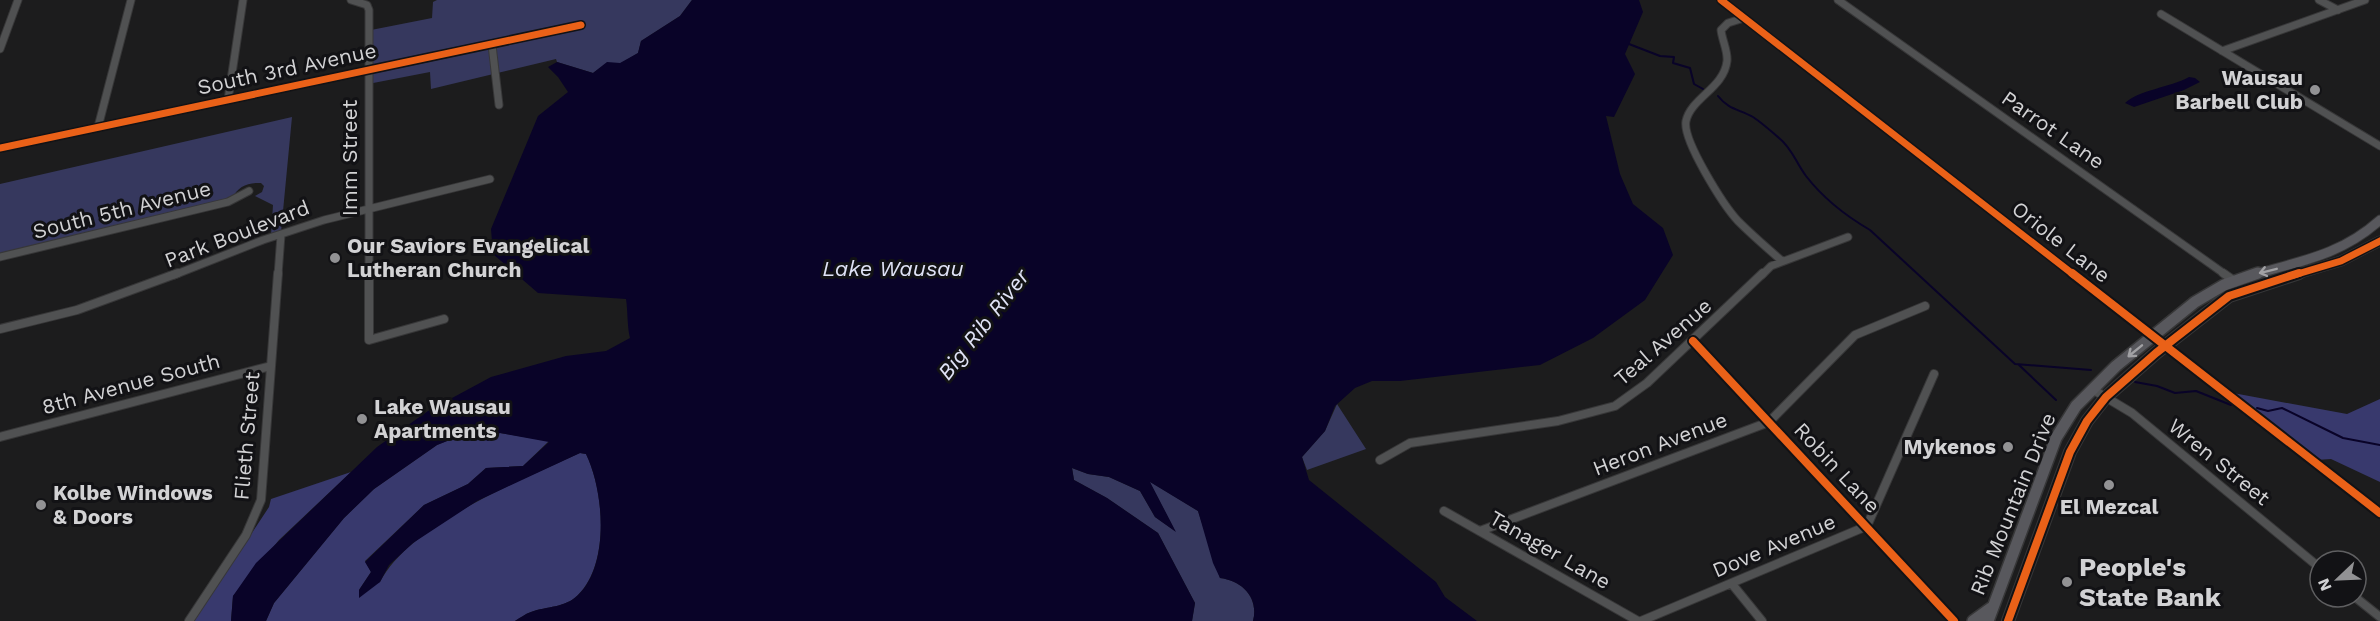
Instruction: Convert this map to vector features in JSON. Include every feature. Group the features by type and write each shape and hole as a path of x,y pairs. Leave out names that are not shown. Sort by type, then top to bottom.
{"main road":[{"name":"Rib Mountain Drive","path":"1988,621 2056,438 2068,416 2092,388 2200,299 2234,281 2331,254 2360,238 2380,220"},
{"name":"Rib Mountain Drive","path":"2008,621 2070,452 2087,421 2106,397 2215,306 2245,289 2341,261 2380,241"},
{"path":"1973,621 1994,606"}],"street":[{"path":"0,49 18,0"},
{"path":"98,127 131,0"},
{"path":"228,100 243,0"},
{"name":"Imm Street","path":"351,0 368,6 369,340 444,319"},
{"name":"Oriole Lane","path":"1721,0 2380,513"},
{"name":"Parrot Lane","path":"1838,0 2245,289"},
{"path":"2319,0 2338,10"},
{"path":"2222,51 2365,0"},
{"path":"2161,14 2380,146"},
{"path":"1744,18 1728,24 1721,30 1727,59 1725,66 1718,83 1686,118 1685,130 1729,210 1782,261"},
{"name":"South 3rd Avenue","path":"0,148 581,25"},
{"path":"492,45 499,105"},
{"name":"Park Boulevard","path":"0,329 54,318 100,303 313,223 490,179"},
{"name":"South 5th Avenue","path":"0,257 228,202 249,191"},
{"name":"Flieth Street","path":"189,621 236,551 261,500 281,235"},
{"name":"Teal Avenue","path":"1380,460 1410,443 1558,421 1616,406 1647,383 1771,266 1848,237"},
{"name":"Heron Avenue","path":"1480,531 1769,422 1855,335 1925,306"},
{"name":"Robin Lane","path":"1693,341 1954,621"},
{"name":"8th Avenue South","path":"0,437 271,366"},
{"name":"Dove Avenue","path":"1640,621 1867,526 1934,374"},
{"name":"Wren Street","path":"2092,388 2132,413 2308,558"},
{"name":"Tanager Lane","path":"1444,511 1640,621"},
{"path":"1732,584 1762,621"},
{"path":"2368,607 2380,617"}],"shaded area":[{"path":"437,0 692,0 680,16 641,41 638,53 620,64 607,63 593,73 557,62 556,59 431,89 430,72 368,84 372,66 371,30 432,18 433,2"},
{"path":"292,117 281,232 271,235 273,205 255,196 262,192 264,186 261,183 251,183 237,191 232,198 0,255 0,184"},
{"path":"2233,393 2347,414 2380,399 2380,482 2331,459 2316,460"},
{"path":"1337,404 1366,449 1307,470 1302,457 1325,431"},
{"path":"488,425 500,433 549,441 523,466 486,468 468,484 424,505 365,561 371,572 359,590 380,582 395,561 416,541 441,523 469,506 580,453 586,454 592,469 600,506 601,526 595,565 578,595 567,602 531,612 515,621 266,621 274,603 344,518 374,489 437,445"},
{"path":"1072,468 1088,474 1109,477 1140,491 1155,517 1175,531 1149,481 1198,511 1220,578 1236,583 1247,592 1254,605 1253,621 1192,621 1195,603 1158,533 1107,498 1074,480"},
{"path":"351,472 279,540 233,596 231,621 194,621 269,507 271,499"}],"water":[{"name":"Lake Wausau","path":"692,0 1639,0 1643,12 1625,54 1635,74 1614,117 1606,116 1620,174 1633,204 1663,228 1673,255 1645,300 1593,338 1540,365 1400,381 1372,381 1355,388 1335,406 1325,431 1302,457 1309,480 1436,582 1445,597 1477,621 1253,621 1254,605 1247,592 1236,583 1220,578 1213,563 1198,511 1150,482 1176,532 1155,517 1140,491 1109,477 1088,474 1072,468 1074,480 1107,498 1158,533 1195,603 1192,621 515,621 531,612 562,605 573,599 588,582 595,565 601,527 600,507 592,469 586,454 580,453 477,501 413,543 389,565 380,582 359,598 359,590 371,572 365,562 424,505 468,484 486,468 523,466 549,442 500,433 488,441 478,437 487,425 437,445 374,489 344,518 274,603 266,621 231,621 233,596 256,563 377,447 428,411 491,377 566,356 606,351 630,338 626,299 538,293 493,254 491,229 538,116 568,92 548,67 557,62 593,73 607,62 620,63 638,53 641,41 680,16"},
{"path":"2189,77 2200,82 2184,90 2134,107 2125,103 2139,95"}],"waterway":[{"path":"1629,44 1660,56 1674,57 1673,63 1690,68 1694,84 1703,89"},
{"path":"1718,96 1730,107 1756,119 1783,142 1806,176 1827,199 1870,230 2015,364 2091,370"},
{"path":"2019,365 2056,400"},
{"path":"2135,382 2157,386 2175,393 2196,391 2231,405"},
{"path":"2257,408 2268,411 2282,408 2343,438 2380,445"}],"cycle path":[{"path":"1721,0 2380,513"},
{"path":"0,148 581,25"},
{"path":"2008,621 2070,452 2087,421 2106,397 2156,353 2229,296 2245,289 2341,261 2380,241"},
{"path":"1693,341 1954,621"}],"place":[{"name":"Wausau Barbell Club","path":"2315,90"},
{"name":"Our Saviors Evangelical Lutheran Church","path":"335,258"},
{"name":"Lake Wausau Apartments","path":"362,419"},
{"name":"Mykenos","path":"2008,447"},
{"name":"El Mezcal","path":"2109,485"},
{"name":"Kolbe Windows & Doors","path":"41,505"},
{"name":"People's State Bank","path":"2067,582"}],"water label":[{"name":"Big Rib River","path":"983,324"}]}
